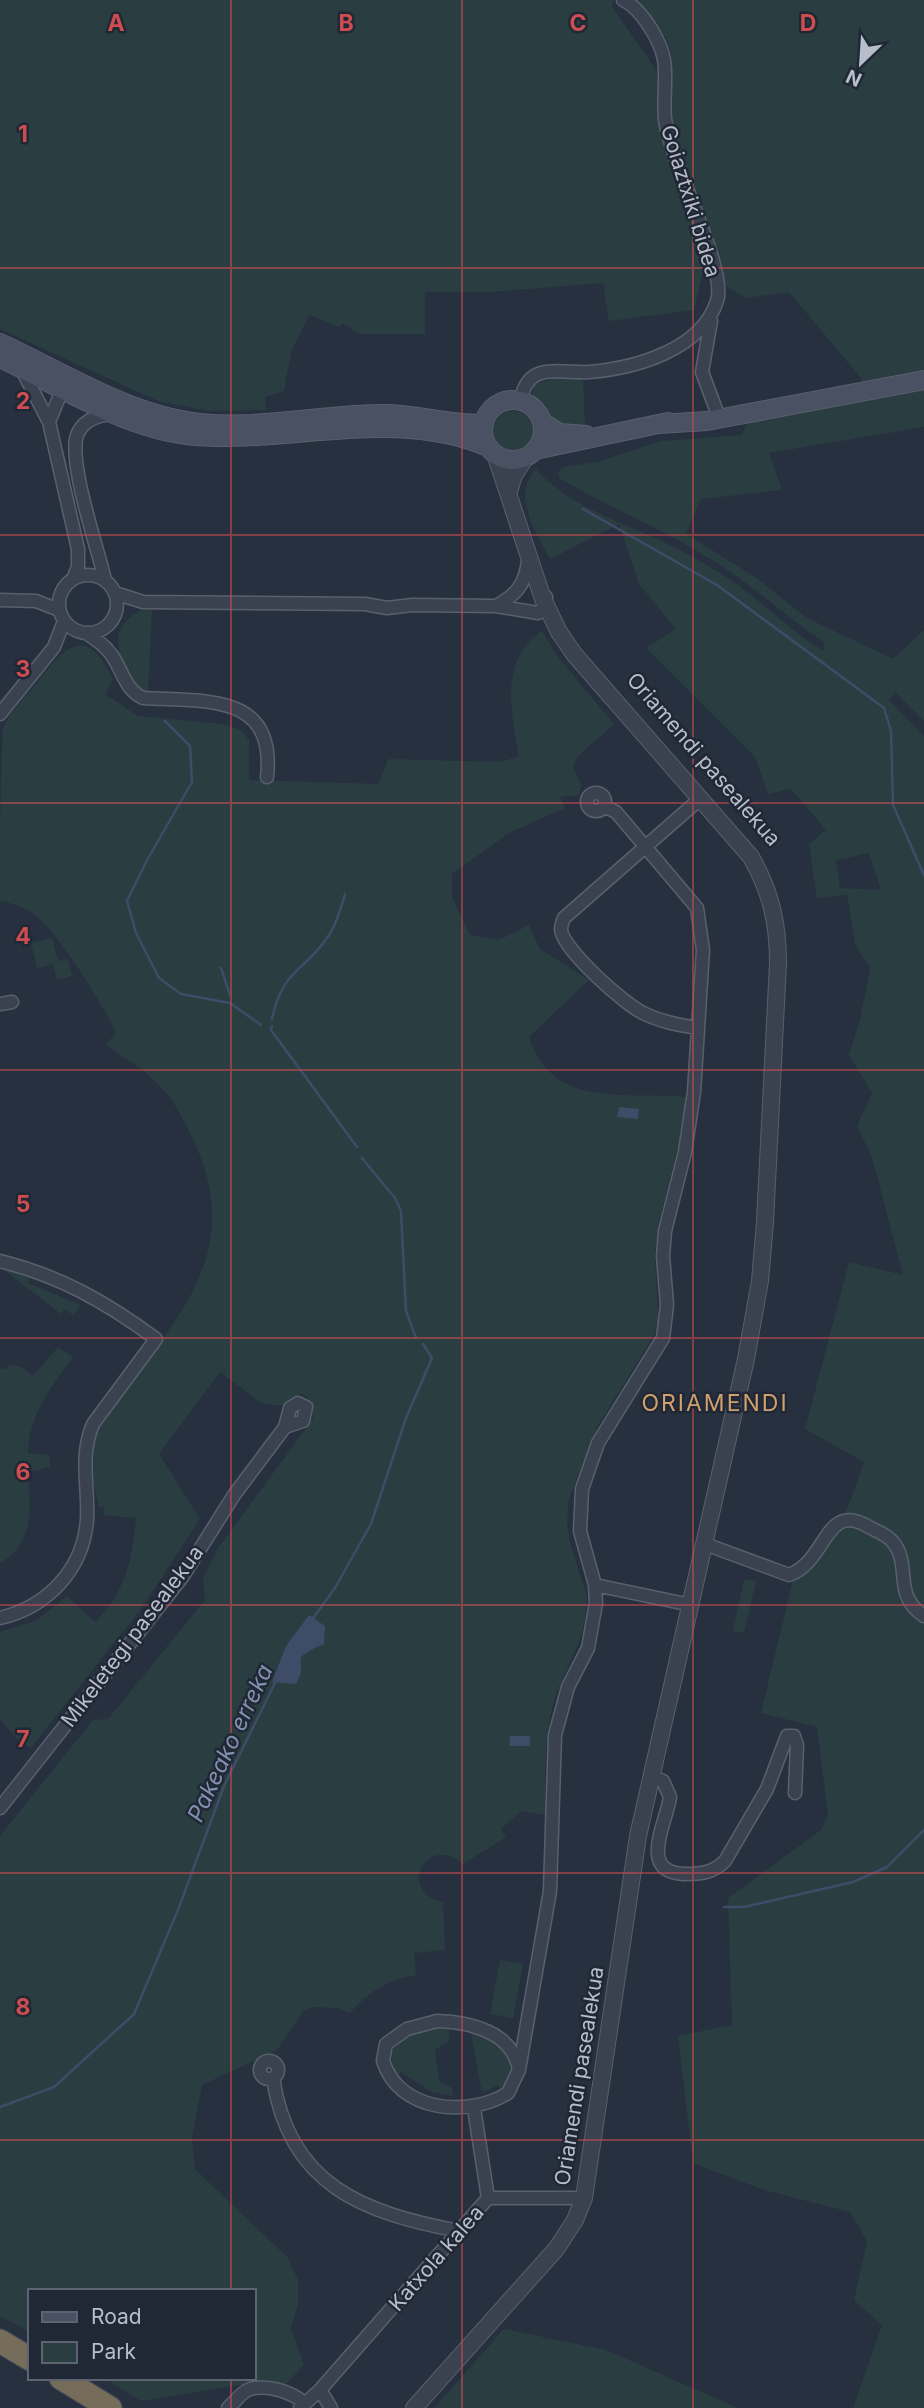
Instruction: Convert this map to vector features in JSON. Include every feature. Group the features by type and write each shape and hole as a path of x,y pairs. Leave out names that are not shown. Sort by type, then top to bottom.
{"highway":[{"path":"0,2341 28,2358"},
{"path":"64,2380 110,2408"}],"main road":[{"path":"0,343 158,429 185,435 232,436 397,428 460,438 510,460 579,443 593,436"},
{"path":"0,358 67,390 120,407 199,422 389,414 468,425 484,424"},
{"path":"491,451 484,424 486,416 499,404 520,402 532,407 542,422 559,433 593,436 717,412 924,380"},
{"path":"659,424 707,421 775,405"},
{"path":"531,454 541,440 542,422"}],"street":[{"name":"Goiaztxiki bidea","path":"623,0 652,30 664,59 663,92 667,134 715,267 719,295 702,372 717,412"},
{"path":"520,402 528,382 541,373 591,372 665,353 699,333 712,317"},
{"path":"0,714 54,646 62,616 60,594 78,568 78,549 49,422 21,369"},
{"path":"49,422 60,395 67,390"},
{"path":"120,407 86,422 77,436 76,444 83,489 105,580 116,593 143,602 371,604 387,608 401,605 496,606 537,613 544,608 544,579"},
{"name":"Oriamendi pasealekua","path":"491,451 509,491 524,538 528,561 559,632 573,654 751,857 768,891 778,934 760,1280"},
{"path":"509,491 514,475 531,454"},
{"name":"Oriamendi pasealekua","path":"414,2408 557,2248 575,2220 584,2198 631,1877 760,1280 771,1241 787,937 782,908 772,878 738,828 585,657 562,621 537,558 524,538"},
{"path":"496,606 517,593 527,575 528,561"},
{"path":"36,601 69,582 89,575 105,580"},
{"path":"112,654 116,593"},
{"path":"0,600 36,601 62,616 82,633 101,642 112,654 130,688 143,698 221,706 240,710 253,718 266,739 267,777"},
{"path":"54,646 82,633 95,633 143,602"},
{"path":"524,612 559,632"},
{"path":"690,774 701,798 738,828"},
{"path":"698,1028 669,1024 629,1006 589,968 563,937 560,927 564,918 701,798"},
{"path":"519,2070 517,2058 505,2044 469,2024 437,2021 397,2034 386,2044 383,2061 386,2071 405,2092 429,2103 474,2108 508,2093 519,2070 550,1891 555,1735 565,1697 588,1648 593,1629 595,1585 580,1531 582,1489 598,1443 611,1418 663,1338 667,1305 663,1256 665,1231 690,1130 703,936 697,908 616,812 604,806"},
{"path":"0,1261 72,1284 107,1304 156,1339 93,1424 88,1436 83,1452 86,1525 79,1553 71,1570 49,1596 13,1615 0,1618"},
{"name":"Mikeletegi pasealekua","path":"0,1808 183,1576 234,1495 285,1427"},
{"path":"705,1544 789,1575 809,1565 833,1526 847,1519 857,1520 893,1542 902,1567 904,1593 909,1603 924,1616"},
{"path":"595,1585 691,1605"},
{"path":"652,1777 663,1781 670,1797 658,1833 661,1864 667,1871 680,1874 715,1871 725,1861 766,1789 786,1736 794,1736 797,1745 795,1793"},
{"path":"273,2078 284,2126 305,2161 334,2186 366,2206 399,2219 459,2231"},
{"path":"474,2108 488,2198"},
{"name":"Katxola kalea","path":"302,2406 488,2198 584,2198"},
{"path":"228,2408 242,2393 253,2388 288,2392 302,2406"},
{"path":"320,2389 331,2408"}],"green space":[{"path":"0,0 613,0 612,7 659,74 671,77 672,63 668,42 633,0 924,0 924,427 769,453 782,490 701,499 686,534 755,577 807,618 893,659 924,630 924,721 895,692 889,700 924,736 924,2408 853,2408 882,2325 854,2300 867,2241 850,2212 764,2190 693,2163 678,2036 732,2025 728,1898 821,1830 828,1815 817,1727 761,1713 793,1580 807,1569 829,1542 845,1512 864,1462 805,1429 849,1262 903,1275 872,1157 857,1126 872,1093 849,1055 861,1016 870,968 855,945 847,895 817,898 809,844 826,830 791,789 768,794 755,757 646,648 676,629 639,584 619,524 550,559 533,526 526,502 529,479 536,469 550,483 583,505 674,547 724,575 823,651 825,643 727,569 559,478 558,472 563,467 597,462 661,441 742,435 749,419 865,401 861,378 789,292 745,298 703,271 694,310 609,321 603,283 490,292 425,292 425,334 358,334 343,323 339,327 309,315 291,352 284,391 265,397 266,410 209,411 158,401 0,329","holes":["869,853 881,890 840,888 836,860"]},
{"path":"552,379 583,379 585,426 567,426 561,423 531,397 534,385"},
{"path":"513,411 527,417 533,431 527,445 513,451 499,445 493,431 499,417"},
{"path":"141,610 152,610 148,693 141,690 129,677 121,659 118,641 122,626"},
{"path":"542,631 558,657 614,724 577,757 573,768 581,784 579,795 560,797 565,808 509,833 452,874 452,897 470,935 499,940 529,925 540,949 589,980 529,1037 540,1061 555,1077 574,1087 595,1092 687,1097 681,1136 659,1222 655,1254 658,1319 654,1335 596,1429 569,1499 567,1522 571,1546 587,1596 586,1612 580,1638 560,1684 548,1726 546,1815 521,1811 501,1829 506,1837 463,1864 450,1856 438,1855 428,1859 419,1877 421,1887 429,1896 443,1902 445,1950 414,1953 416,1975 379,1988 350,2013 339,2008 313,2007 304,2010 277,2050 202,2085 192,2138 195,2169 288,2258 298,2280 298,2305 291,2328 304,2365 285,2385 247,2384 141,2401 107,2380 256,2380 256,2289 28,2289 28,2331 0,2316 0,1836 93,1720 108,1719 205,1600 203,1578 218,1548 313,1419 312,1402 302,1393 286,1406 263,1404 220,1372 159,1454 200,1519 143,1606 31,1748 21,1743 0,1719 0,1632 36,1621 67,1596 95,1622 114,1599 130,1561 136,1518 104,1515 104,1507 99,1507 92,1478 92,1449 96,1434 112,1404 166,1334 193,1290 203,1268 212,1224 207,1176 192,1137 172,1101 147,1074 106,1045 116,1032 81,973 50,930 31,912 0,901 3,729 11,714 52,664 72,647 82,646 92,650 102,660 113,679 105,694 138,716 223,724 241,730 249,740 249,780 378,784 388,759 501,762 519,756 511,688 519,656 528,643"},
{"path":"52,938 58,961 68,959 72,976 57,980 53,964 37,968 31,943"},
{"path":"3,1269 30,1276 28,1283 81,1305 73,1315 65,1309 61,1314"},
{"path":"58,1347 73,1357 49,1390 37,1414 29,1439 28,1453 49,1455 50,1467 28,1472 29,1511 25,1534 20,1545 0,1563 0,1368 7,1369 8,1365 21,1367 33,1376"},
{"path":"744,1579 756,1581 744,1633 733,1631"},
{"path":"500,1960 523,1964 513,2018 490,2014"},
{"path":"449,2025 449,2041 435,2050 439,2081 452,2088 453,2096 432,2092 401,2072 396,2077 392,2052 403,2036 423,2028"},
{"path":"470,2029 496,2043 507,2052 515,2065 503,2092 498,2085 482,2093"},
{"path":"504,2329 606,2350 738,2408 434,2408"}],"water":[{"path":"619,1107 639,1109 638,1119 617,1117"},
{"path":"309,1615 325,1626 324,1644 302,1657 300,1676 296,1684 272,1682 286,1646"},
{"path":"510,1736 530,1736 530,1746 509,1746"}],"waterway":[{"path":"583,509 717,585 884,708 891,731 893,805 924,875"},
{"path":"165,721 190,746 192,782 127,901 136,933 159,978 181,994 230,1003 261,1025"},
{"path":"272,1019 276,1003 288,980 320,947 332,930 345,894"},
{"path":"221,968 230,995"},
{"name":"Pakeako erreka","path":"272,1026 271,1030 357,1147"},
{"name":"Pakeako erreka","path":"362,1158 395,1198 401,1211 406,1311 416,1338"},
{"name":"Pakeako erreka","path":"311,1621 335,1588 371,1524 406,1418 432,1358 423,1344"},
{"name":"Pakeako erreka","path":"0,2107 54,2087 134,2014 178,1910 224,1786 276,1681"},
{"path":"724,1907 744,1907 853,1882 887,1867 924,1830"}],"district":[{"name":"ORIAMENDI","path":"715,1403"}]}
